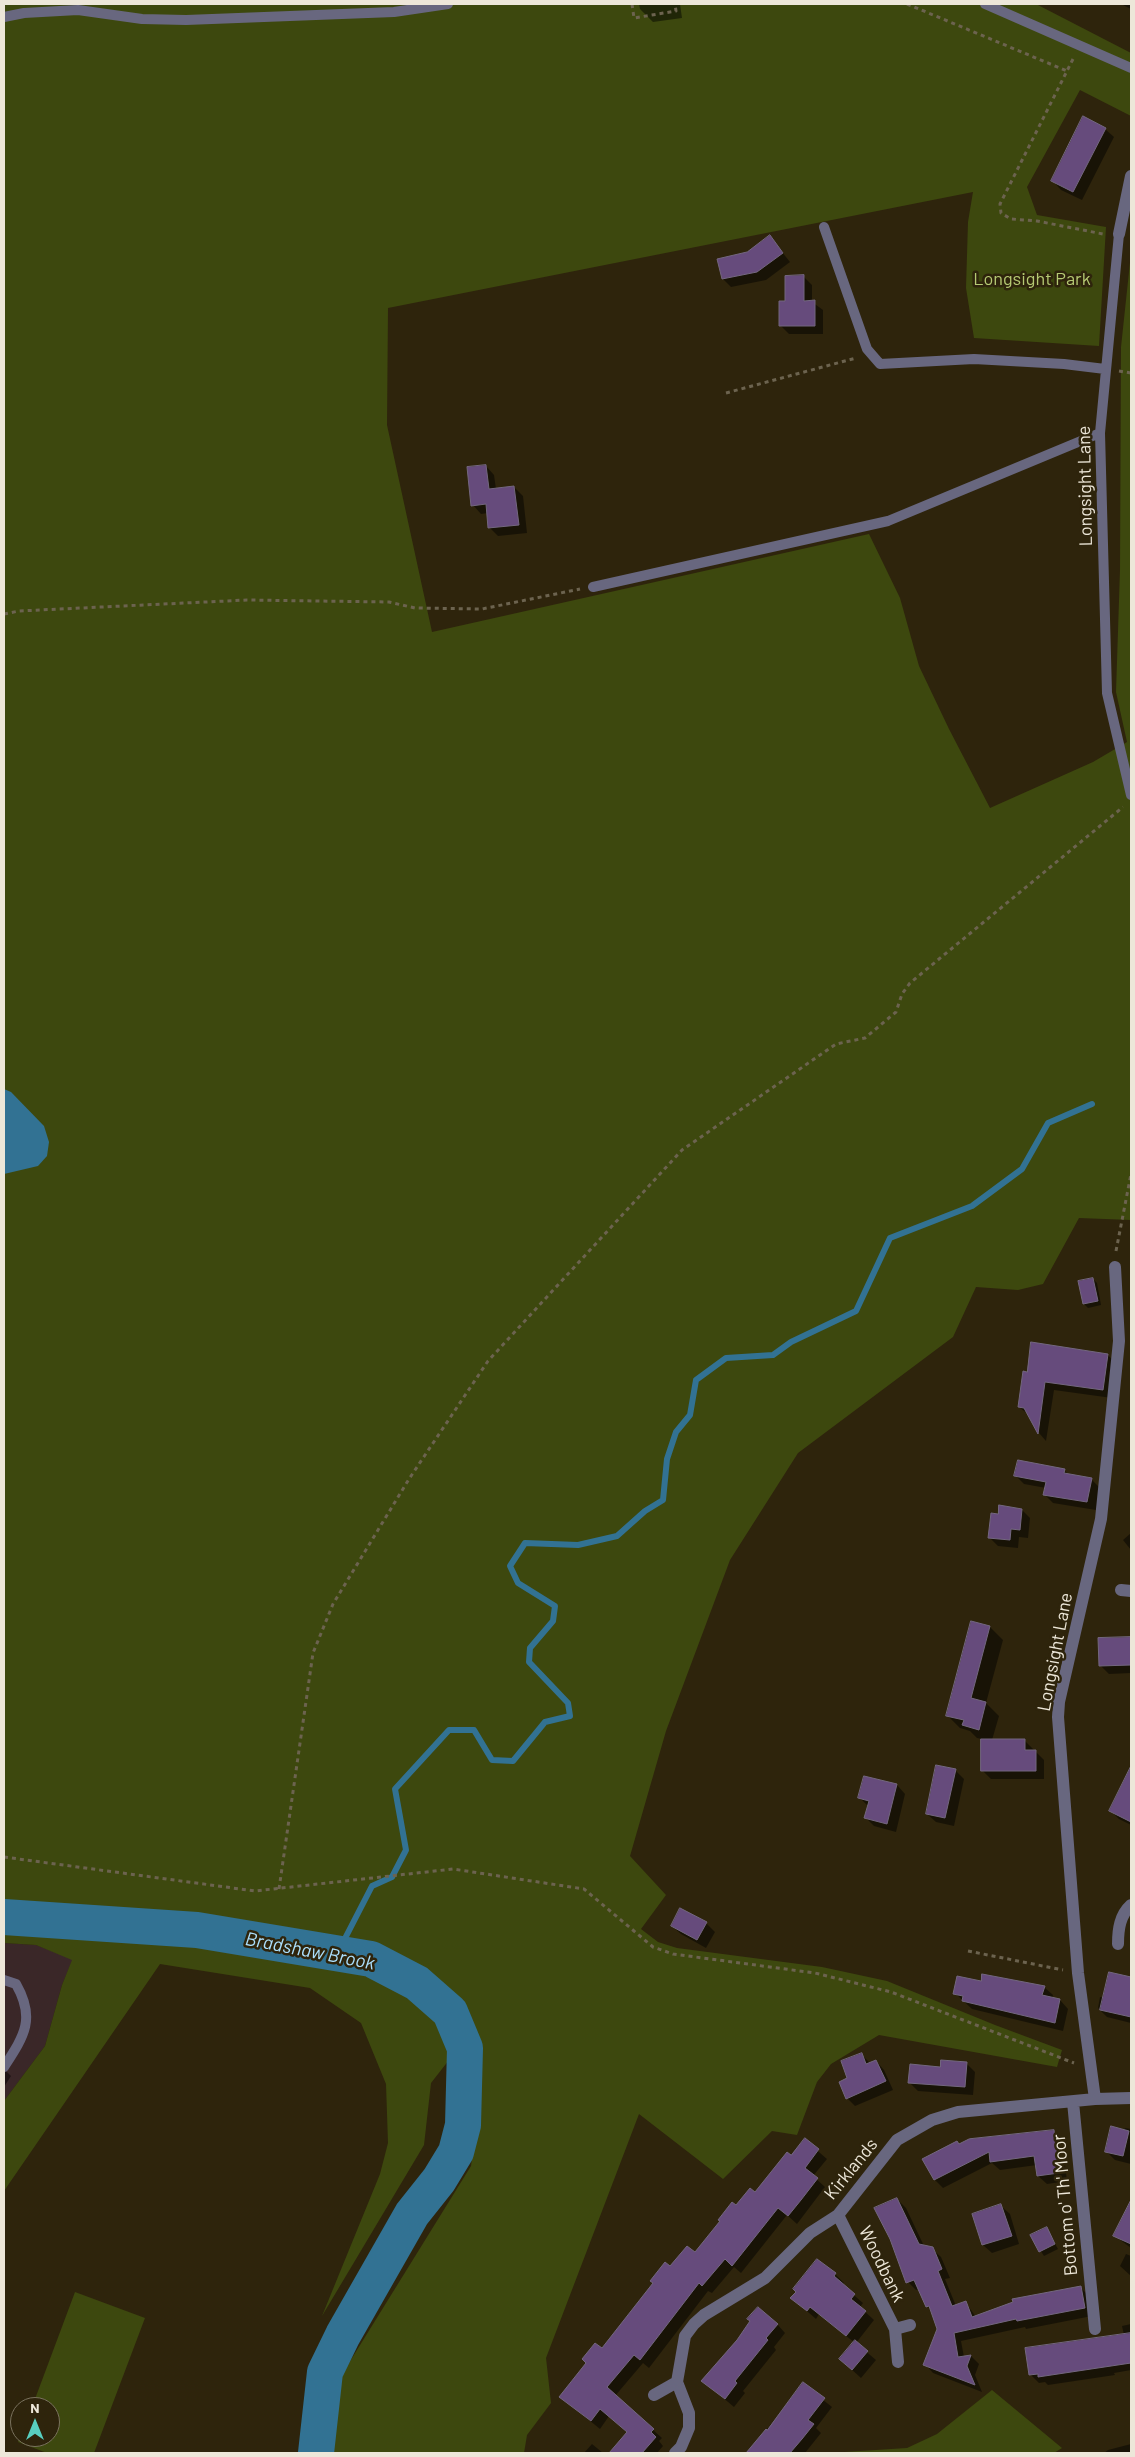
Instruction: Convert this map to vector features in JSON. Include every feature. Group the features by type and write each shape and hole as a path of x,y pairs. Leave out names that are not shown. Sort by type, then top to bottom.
{"street":[{"name":"Longsight Lane","path":"1119,234 1131,176"},
{"name":"Longsight Lane","path":"1095,2099 1078,1973 1058,1717 1059,1702 1102,1519 1120,1341 1115,1266"},
{"path":"1118,1944 1118,1930 1124,1911 1131,1904"},
{"path":"1095,2099 1131,2098"},
{"name":"Kirklands","path":"677,2382 686,2336 694,2324 704,2315 765,2278 810,2233 838,2215 897,2140 932,2120 958,2112 1095,2099"},
{"name":"Bottom o' Th' Moor","path":"1073,2102 1096,2304 1095,2329"},
{"name":"Woodbank","path":"838,2215 895,2329 898,2362"},
{"name":"Woodbank","path":"895,2329 910,2325"},
{"path":"654,2395 677,2382 689,2413 689,2428 681,2447 675,2453"}],"lane":[{"path":"4,16 78,10 142,18 186,20 394,12 448,4"},
{"path":"985,4 1131,68"},
{"path":"824,227 870,354 880,364 974,359 1064,364 1105,369"},
{"name":"Longsight Lane","path":"1119,234 1100,433 1107,693 1131,795"},
{"path":"593,587 888,522 1100,433"},
{"path":"4,1980 16,1984 26,2000 28,2022 4,2067"}],"path":[{"path":"632,4 634,18 676,12 675,4"},
{"path":"907,4 1067,71"},
{"path":"1079,45 1000,204 1001,213 1011,219 1036,221 1096,234 1119,234"},
{"path":"726,393 870,354"},
{"path":"4,614 19,611 247,600 389,602 415,608 482,609 593,587"},
{"path":"279,1889 313,1652 333,1604 409,1479 488,1360 682,1150 836,1044 865,1038 896,1012 902,994 910,983 1124,806"},
{"path":"1115,1266 1119,1231 1131,1174"},
{"path":"4,1857 256,1891 453,1869 584,1889 653,1947 673,1954 815,1973 891,1992 1077,2064 1091,2064"},
{"path":"968,1951 1078,1973"}],"shaded area":[{"path":"4,1943 36,1945 73,1959 62,1985 45,2046 4,2101"}],"green space":[{"name":"Longsight Park","path":"4,4 1036,4 1131,53 1131,116 1080,90 1027,187 1037,215 1106,227 1099,346 974,338 966,288 968,222 973,192 388,308 387,425 432,632 869,534 900,598 919,666 990,808 1093,762 1127,742 1116,692 1120,570 1121,347 1131,253 1131,1220 1079,1218 1043,1284 1018,1290 976,1287 953,1337 798,1453 730,1560 666,1731 630,1856 666,1895 641,1929 658,1942 677,1948 822,1967 887,1981 1062,2050 1057,2067 879,2035 831,2064 817,2082 797,2135 772,2131 723,2179 639,2114 546,2358 551,2403 527,2435 524,2453 330,2453 339,2379 471,2166 481,2086 467,2037 431,2083 424,2145 322,2316 380,2174 388,2143 386,2084 361,2023 310,1988 160,1964 4,2191 4,2101 45,2046 62,1985 72,1960 36,1945 4,1943"},
{"path":"75,2292 145,2318 94,2453 47,2453 31,2447 60,2447 60,2397 36,2397"},
{"path":"992,2390 1062,2448 1054,2453 829,2453 907,2448 937,2434"}],"water":[{"path":"4,1089 11,1092 44,1126 49,1142 47,1156 38,1166 4,1174"}],"building":[{"path":"1083,116 1106,128 1073,192 1051,181"},
{"path":"770,235 783,253 757,272 722,279 717,259 747,252"},
{"path":"804,275 804,301 815,300 815,326 779,326 779,301 785,301 785,276"},
{"path":"486,465 489,489 514,486 519,525 488,528 486,504 471,506 467,467"},
{"path":"1093,1278 1098,1301 1083,1304 1078,1281"},
{"path":"1031,1342 1108,1354 1103,1390 1045,1382 1038,1434 1024,1408 1018,1407 1023,1371 1027,1372"},
{"path":"1018,1460 1065,1469 1064,1473 1092,1478 1087,1502 1043,1495 1046,1482 1014,1476"},
{"path":"999,1505 1022,1509 1020,1530 1011,1529 1010,1540 988,1538 991,1513 998,1514"},
{"path":"971,1621 990,1626 971,1698 986,1702 979,1730 962,1725 964,1720 946,1716"},
{"path":"1131,1637 1131,1665 1099,1666 1098,1638"},
{"path":"981,1739 1025,1739 1025,1750 1036,1750 1036,1771 981,1771"},
{"path":"936,1765 956,1769 945,1818 926,1814"},
{"path":"1131,1766 1131,1822 1109,1811"},
{"path":"864,1776 897,1784 887,1824 864,1818 869,1801 858,1798"},
{"path":"680,1908 707,1922 697,1940 671,1926"},
{"path":"1109,1972 1131,1977 1131,2017 1100,2010"},
{"path":"982,1974 1045,1986 1042,1995 1060,1999 1055,2023 962,2001 963,1996 953,1994 957,1976 981,1981"},
{"path":"862,2053 866,2064 876,2060 886,2081 846,2099 839,2082 847,2078 841,2061"},
{"path":"941,2060 967,2062 965,2087 908,2083 910,2064 940,2067"},
{"path":"1111,2126 1129,2131 1123,2156 1105,2152"},
{"path":"1054,2130 1059,2173 1037,2176 1034,2156 990,2162 989,2152 934,2180 922,2159 957,2141 959,2144 969,2139"},
{"path":"805,2138 819,2149 805,2168 818,2178 801,2200 788,2216 778,2208 732,2266 725,2259 702,2286 699,2283 640,2360 634,2355 607,2387 654,2429 651,2432 656,2437 642,2453 609,2453 627,2432 600,2409 591,2421 559,2397 586,2363 582,2359 595,2343 602,2348 653,2283 650,2281 665,2262 670,2266 687,2246 695,2252 720,2221 718,2220 732,2202 736,2205 750,2188 755,2192 787,2152 791,2155"},
{"path":"897,2198 919,2244 933,2247 942,2269 938,2271 952,2306 966,2301 972,2317 1013,2302 1012,2299 1081,2286 1085,2308 1017,2321 1016,2319 954,2333 958,2357 971,2355 967,2366 975,2385 923,2365 937,2329 929,2306 926,2307 914,2280 906,2283 890,2239 874,2208"},
{"path":"1131,2200 1131,2244 1113,2236"},
{"path":"1001,2204 1012,2236 982,2245 972,2214"},
{"path":"1047,2227 1055,2244 1039,2252 1030,2235"},
{"path":"817,2259 836,2273 834,2276 855,2294 851,2299 866,2311 846,2336 810,2307 807,2311 790,2298 796,2292 793,2289"},
{"path":"758,2307 778,2324 766,2338 768,2340 735,2381 737,2383 725,2399 701,2381 737,2340 750,2321 747,2319"},
{"path":"1131,2333 1131,2363 1038,2377 1038,2374 1029,2375 1025,2348"},
{"path":"855,2340 868,2351 852,2370 839,2359"},
{"path":"803,2382 825,2398 808,2420 814,2424 802,2439 790,2453 746,2453 767,2430"}],"waterway":[{"path":"338,1952 372,1886 392,1877 406,1850 395,1789 449,1730 474,1730 492,1760 513,1761 545,1722 570,1716 568,1703 529,1662 530,1648 553,1621 555,1606 518,1583 510,1566 525,1543 578,1545 617,1536 645,1511 663,1500 667,1459 676,1432 690,1415 696,1380 726,1358 773,1355 791,1342 856,1311 890,1238 972,1206 1022,1169 1048,1123 1092,1104"},
{"name":"Bradshaw Brook","path":"4,1917 197,1930 371,1959 417,1983 450,2012 465,2048 463,2125 456,2152 439,2180 412,2214 343,2335 325,2372 316,2453"}]}
